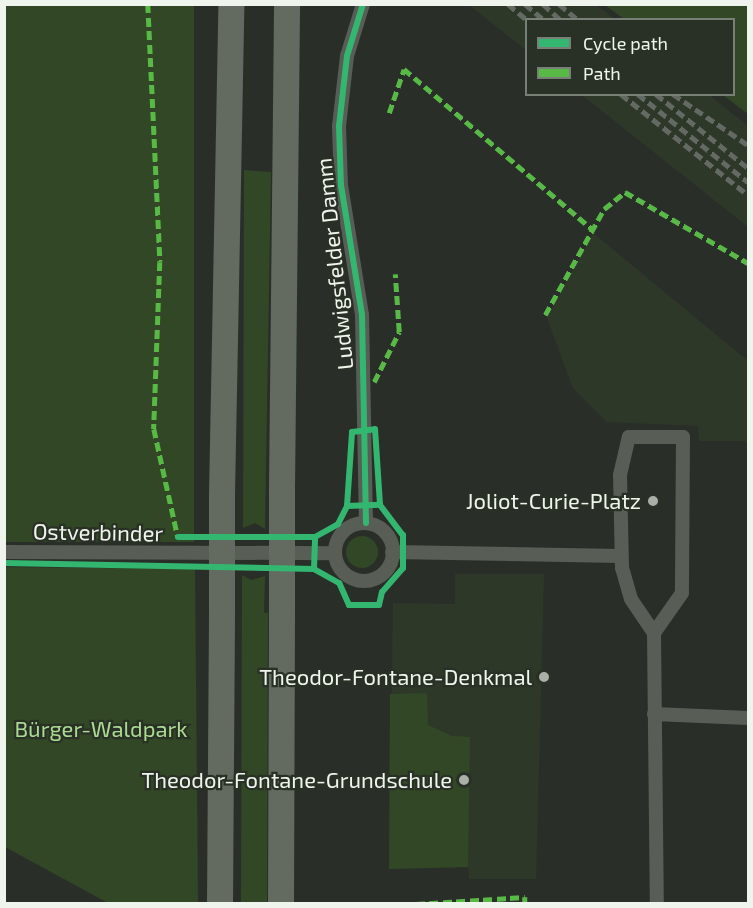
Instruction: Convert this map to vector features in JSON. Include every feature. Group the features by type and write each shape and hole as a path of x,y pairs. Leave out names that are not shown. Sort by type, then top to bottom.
{"highway":[{"path":"220,903 222,495 231,4"},
{"path":"281,903 287,4"}],"street":[{"name":"Ludwigsfelder Damm","path":"363,4 347,57 339,126 341,185 362,315 366,523"},
{"path":"654,633 682,592 683,437 629,437 620,475 621,556 631,599 654,633 657,903"},
{"path":"366,523 383,531 392,552 383,572 363,580 342,570 335,553 344,531 366,523"},
{"name":"Ostverbinder","path":"4,552 335,553"},
{"path":"392,552 621,556"},
{"path":"654,714 748,718"}],"shaded area":[{"path":"469,5 596,5 614,18 525,18 525,49"},
{"path":"583,96 710,96 748,126 748,227"},
{"path":"593,233 748,361 748,446 745,441 699,441 698,426 607,422 573,388 547,318"},
{"name":"Theodor-Fontane-Grundschule","path":"455,574 544,574 536,879 469,879 468,867 389,869 393,603 455,604"}],"green space":[{"path":"5,4 194,4 194,542 5,542"},
{"path":"605,5 748,5 748,114 724,96 735,96 735,18 623,18"},
{"path":"244,170 271,172 265,529 255,523 243,528"},
{"path":"362,536 373,541 378,552 373,563 362,568 351,563 346,552 351,541"},
{"name":"Bürger-Waldpark","path":"4,567 195,569 198,903 108,903 5,847"},
{"path":"242,575 251,580 265,576 264,613 268,613 267,903 241,903"},
{"path":"427,693 428,725 452,736 470,737 468,867 389,869 390,694"}],"railway":[{"path":"508,4 525,18"},
{"path":"525,4 542,18"},
{"path":"543,4 559,18"},
{"path":"559,4 576,18"},
{"path":"624,96 748,195"},
{"path":"640,96 748,182"},
{"path":"658,96 748,168"},
{"path":"676,96 748,145"}],"marked path":[{"path":"148,4 160,262 154,429 178,537 183,537"},
{"path":"389,113 404,69 592,229"},
{"path":"545,315 604,209 625,192 748,263"},
{"path":"374,382 399,332 395,274"},
{"path":"416,904 525,897 525,904"}],"cycle path":[{"path":"363,4 347,56 339,126 341,185 362,315 366,523"},
{"path":"347,506 352,432 375,429 380,505"},
{"path":"178,537 315,537 338,524 347,506 380,505 403,535 403,568 382,592 379,605 349,605 339,583 314,569 315,537"},
{"path":"4,563 314,569"}],"place":[{"name":"Joliot-Curie-Platz","path":"653,501"},
{"name":"Theodor-Fontane-Denkmal","path":"544,677"},
{"name":"Theodor-Fontane-Grundschule","path":"464,780"}]}
